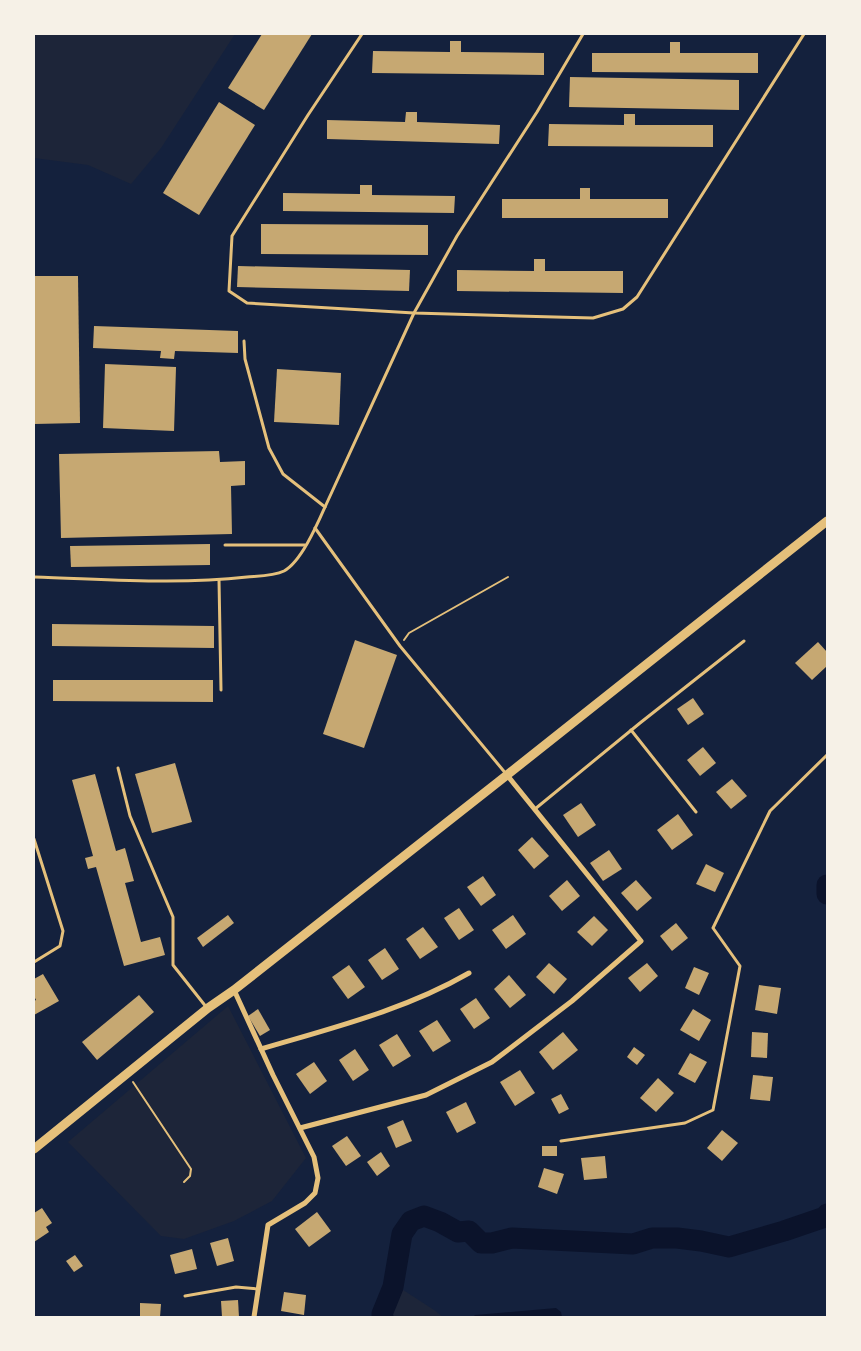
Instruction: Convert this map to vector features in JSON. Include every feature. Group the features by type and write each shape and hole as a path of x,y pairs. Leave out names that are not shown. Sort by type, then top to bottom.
{"main road":[{"path":"34,1149 208,1008 234,990 508,775 827,521"}],"street":[{"path":"300,1128 426,1095 492,1062 572,1001 641,941 508,775"},
{"path":"261,1049 380,1014 448,985 469,973"},
{"path":"234,990 314,1157 318,1178 315,1193 305,1203 268,1225 254,1317"}],"lane":[{"path":"362,34 308,115 232,236 229,291 247,303 414,313 593,318 623,309 637,297 804,34"},
{"path":"34,577 167,581 219,580 284,571 296,562 325,507 414,313 457,236 537,112 583,34"},
{"path":"244,341 245,359 268,448 283,474 325,507"},
{"path":"315,528 400,646 508,775"},
{"path":"225,545 305,545"},
{"path":"219,580 221,690"},
{"path":"534,809 744,641"},
{"path":"631,730 696,812"},
{"path":"562,1141 685,1123 713,1110 740,966 713,928 770,811 827,755"},
{"path":"118,768 130,816 172,917 174,965 208,1008"},
{"path":"34,839 62,931 60,946 34,962"},
{"path":"185,1296 236,1287 258,1289"}],"path":[{"path":"400,646 408,633 508,577"},
{"path":"132,1079 191,1169 190,1176 184,1182"}],"shaded area":[{"path":"34,34 235,34 161,148 131,184 88,165 34,158"},
{"path":"228,1006 306,1158 272,1201 234,1221 184,1239 161,1236 68,1142"},
{"path":"400,1288 434,1310 443,1317 388,1317"},
{"path":"556,1308 561,1312 562,1317 473,1317 475,1315"}],"building":[{"path":"262,34 312,34 264,110 228,88"},
{"path":"450,41 461,41 461,52 544,53 544,75 372,73 373,51 450,52"},
{"path":"670,42 680,42 680,53 758,53 758,73 592,72 592,53 670,53"},
{"path":"570,77 739,80 739,110 569,107"},
{"path":"219,102 255,125 199,215 163,193"},
{"path":"406,112 417,112 417,122 500,125 499,144 327,139 327,120 405,122"},
{"path":"624,114 635,114 635,125 713,125 713,147 548,146 549,124 624,125"},
{"path":"360,185 372,185 372,195 455,196 454,213 283,211 283,193 360,194"},
{"path":"580,188 590,188 590,199 668,199 668,218 502,218 502,199 580,199"},
{"path":"261,224 428,225 428,255 261,254"},
{"path":"534,259 545,259 545,271 623,271 623,293 457,291 457,270 534,271"},
{"path":"238,266 410,270 409,291 237,287"},
{"path":"34,276 78,276 80,423 34,424"},
{"path":"94,326 238,331 238,353 175,351 174,359 160,358 161,351 93,348"},
{"path":"105,364 176,367 174,431 103,428"},
{"path":"277,369 341,373 339,425 274,422"},
{"path":"219,451 220,462 245,461 245,485 231,486 232,534 61,538 59,454"},
{"path":"210,544 210,565 71,567 70,546"},
{"path":"52,624 214,626 214,648 52,646"},
{"path":"355,640 397,655 364,748 323,734"},
{"path":"818,642 827,652 827,666 812,680 795,663"},
{"path":"53,680 213,680 213,702 53,701"},
{"path":"693,698 704,714 688,725 677,709"},
{"path":"703,747 716,763 700,776 687,760"},
{"path":"175,763 192,822 152,833 135,774"},
{"path":"95,774 116,851 125,848 134,881 125,883 141,942 160,937 165,955 124,966 96,867 88,869 85,858 93,856 72,780"},
{"path":"732,779 747,796 731,809 716,792"},
{"path":"581,803 596,825 578,837 563,815"},
{"path":"678,814 693,835 672,850 657,830"},
{"path":"532,837 549,856 534,869 518,850"},
{"path":"609,850 622,869 603,881 590,863"},
{"path":"706,864 724,873 715,892 696,884"},
{"path":"483,876 496,895 481,906 467,887"},
{"path":"567,880 580,896 562,911 549,896"},
{"path":"636,880 652,898 637,911 621,893"},
{"path":"459,908 474,930 459,940 444,918"},
{"path":"228,915 234,923 203,947 197,938"},
{"path":"513,915 526,934 506,949 492,930"},
{"path":"594,916 608,930 592,946 577,932"},
{"path":"676,923 688,938 672,951 660,936"},
{"path":"423,927 438,947 420,959 406,939"},
{"path":"385,948 399,969 382,980 368,960"},
{"path":"549,963 567,979 554,994 536,977"},
{"path":"647,963 658,976 640,992 628,978"},
{"path":"349,965 365,987 348,999 332,977"},
{"path":"694,967 709,973 699,995 685,988"},
{"path":"43,974 59,1001 34,1015 34,1001 36,1000 34,996 34,979"},
{"path":"509,975 526,995 510,1008 494,989"},
{"path":"759,985 781,988 777,1014 755,1010"},
{"path":"139,995 154,1012 97,1060 82,1042"},
{"path":"476,998 490,1018 474,1029 460,1009"},
{"path":"258,1009 270,1030 260,1036 248,1016"},
{"path":"693,1009 711,1020 699,1041 680,1030"},
{"path":"437,1020 451,1041 433,1052 419,1031"},
{"path":"563,1032 578,1050 553,1070 539,1052"},
{"path":"752,1032 768,1033 767,1058 751,1057"},
{"path":"397,1034 411,1056 393,1067 379,1045"},
{"path":"634,1047 645,1055 637,1065 627,1057"},
{"path":"355,1049 369,1070 353,1081 339,1060"},
{"path":"690,1053 707,1062 695,1083 678,1074"},
{"path":"314,1062 327,1081 310,1094 296,1074"},
{"path":"520,1070 535,1093 515,1106 500,1082"},
{"path":"753,1075 773,1077 770,1101 750,1099"},
{"path":"658,1078 674,1093 656,1112 640,1098"},
{"path":"561,1094 569,1109 559,1114 551,1099"},
{"path":"466,1102 476,1123 457,1133 446,1112"},
{"path":"403,1120 412,1141 396,1148 387,1127"},
{"path":"722,1130 738,1143 722,1161 707,1148"},
{"path":"347,1136 361,1156 346,1166 332,1146"},
{"path":"542,1146 557,1146 557,1156 542,1156"},
{"path":"381,1152 390,1166 377,1176 367,1162"},
{"path":"605,1156 607,1178 584,1180 581,1158"},
{"path":"544,1168 564,1174 557,1194 538,1187"},
{"path":"42,1208 52,1223 46,1227 49,1232 34,1242 34,1213"},
{"path":"317,1212 331,1231 309,1247 295,1229"},
{"path":"228,1238 234,1261 217,1266 210,1243"},
{"path":"192,1249 197,1269 175,1274 170,1255"},
{"path":"75,1255 83,1266 74,1272 66,1261"},
{"path":"284,1292 306,1295 304,1315 281,1311"},
{"path":"238,1300 239,1317 222,1317 221,1301"},
{"path":"140,1303 161,1304 160,1317 140,1317"}],"waterway":[{"path":"827,885 827,894"},
{"path":"383,1317 382,1314 393,1287 402,1234 411,1221 424,1216 458,1232 469,1231 481,1243 492,1243 512,1238 633,1244 652,1238 677,1238 729,1247 784,1231 825,1217 827,1214"}]}
